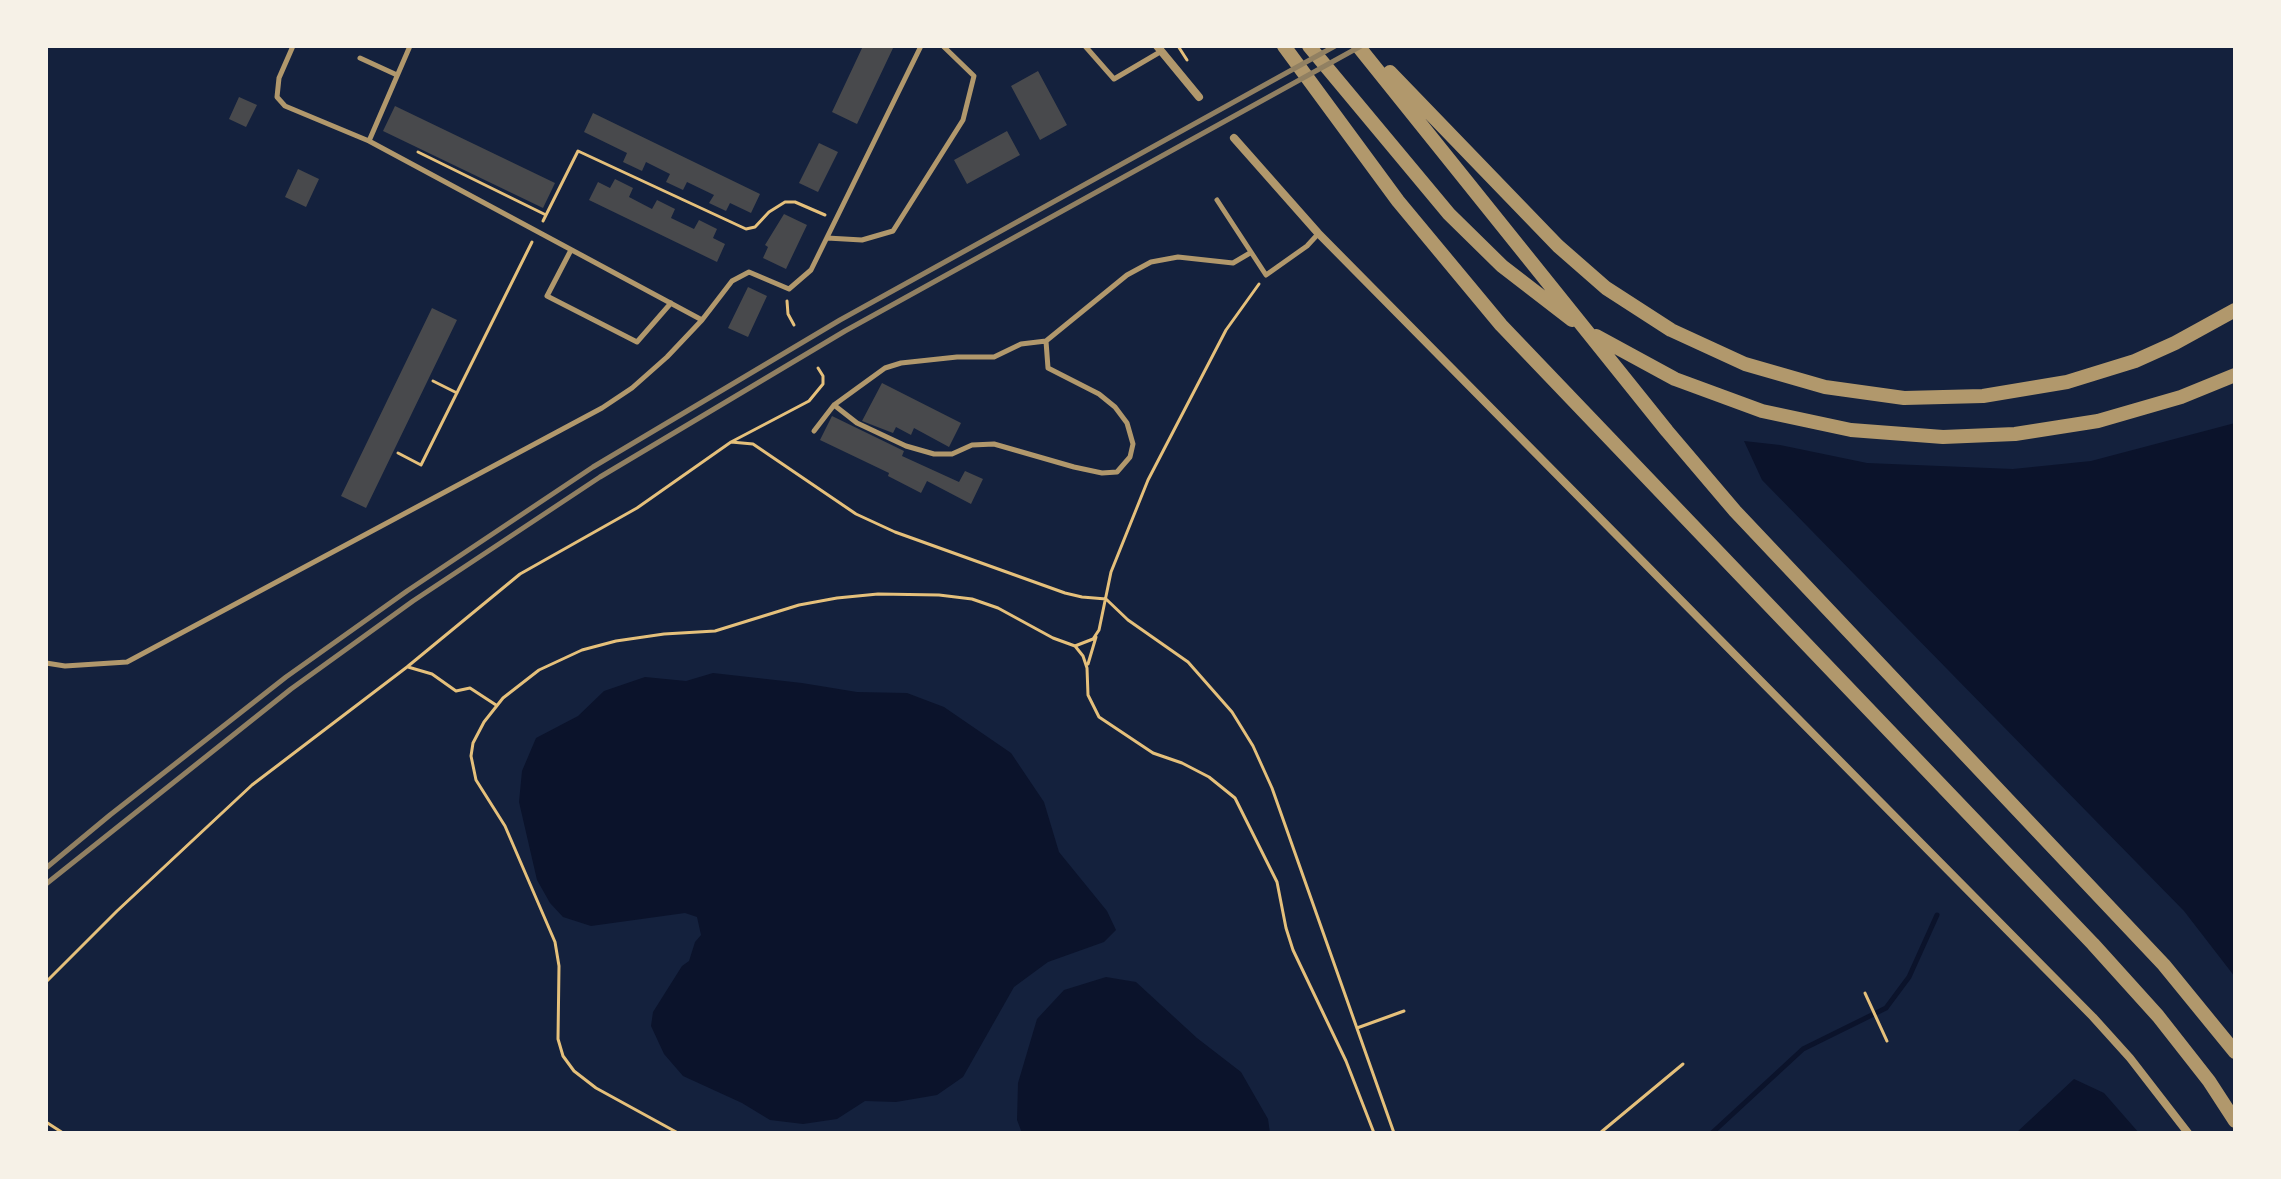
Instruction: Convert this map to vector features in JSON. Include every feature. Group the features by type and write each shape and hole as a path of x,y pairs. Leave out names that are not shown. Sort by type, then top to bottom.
{"street":[{"path":"1284,46 1398,201 1501,325 2093,944 2158,1016 2209,1081 2235,1121"},
{"path":"1309,46 1422,184 1475,241 1531,290 1636,360 1675,379 1762,411 1851,430 1943,437 2015,434 2098,421 2181,397 2235,375"},
{"path":"1361,46 1667,431 1735,511 2164,965 2235,1052"},
{"path":"1361,46 1558,246 1606,288 1671,330 1745,364 1825,387 1888,396 1983,396 2106,372 2175,343 2235,310"},
{"path":"1159,49 1199,97"},
{"path":"1234,138 1318,233 2093,1017 2130,1058 2188,1133"}],"lane":[{"path":"293,46 279,78 277,97 285,106 369,141 702,320"},
{"path":"369,141 410,46"},
{"path":"46,663 65,666 127,662 602,408 632,388 702,320 732,281 749,272 789,289 811,270 921,46"},
{"path":"827,238 862,240 893,231 963,120 974,76 943,46"},
{"path":"1085,46 1114,79 1159,49"},
{"path":"360,58 397,75"},
{"path":"1217,200 1266,275 1307,246 1318,233"},
{"path":"571,250 547,296 637,342 671,303"},
{"path":"814,431 834,405 885,368 901,363 957,357 994,357 1021,344 1046,341 1127,275 1151,262 1178,257 1233,263 1250,253"},
{"path":"834,405 857,423 906,446 934,454 952,454 972,445 994,444 1074,467 1102,473 1117,472 1130,457 1133,444 1127,423 1115,407 1099,394 1048,368 1046,341"}],"path":[{"path":"418,152 546,215"},
{"path":"1266,275 1226,330 1148,480 1111,572 1099,630 1087,668 1088,695 1099,717 1153,753 1209,777 1235,798 1277,882 1293,950 1335,1036 1374,1133"},
{"path":"789,289 788,314 794,325"},
{"path":"46,982 252,785 407,667 520,574 637,508 731,442 809,401 823,384 818,368"},
{"path":"433,381 457,393"},
{"path":"731,442 753,444 856,514 895,532 1065,593 1106,599 1128,620 1188,662 1232,712 1253,746 1272,788 1394,1133"},
{"path":"678,1133 596,1088 574,1071 563,1056 558,1039 559,966 555,942 505,826 480,791 472,768 473,743 496,705 539,670 582,650 664,634 715,631 772,612 837,598 878,594 939,595 972,599 998,608 1053,638 1075,646 1087,668"},
{"path":"1075,646 1093,639 1099,630"},
{"path":"407,667 432,674 456,691 470,688 496,705"},
{"path":"1865,993 1887,1041"},
{"path":"1357,1028 1404,1011"},
{"path":"1600,1133 1683,1064"},
{"path":"46,1122 63,1133"}],"water":[{"path":"2235,423 2235,977 2184,911 1762,480 1744,441 1780,445 1867,463 2013,469 2091,461"},
{"path":"713,673 857,692 907,693 944,707 1011,753 1044,802 1059,852 1107,911 1116,930 1104,942 1048,962 1014,987 963,1077 937,1095 896,1102 865,1101 837,1119 803,1124 770,1120 742,1103 683,1076 664,1054 651,1026 653,1012 682,966 689,961 695,942 701,935 697,917 685,913 591,926 563,917 550,903 537,880 519,802 522,771 536,738 578,716 604,691 645,677 686,681"},
{"path":"1106,977 1136,982 1197,1038 1241,1072 1268,1119 1270,1133 1022,1133 1017,1120 1018,1083 1037,1019 1064,990"},
{"path":"2074,1079 2104,1093 2139,1133 2016,1133"}],"building":[{"path":"863,46 894,46 857,124 832,112"},
{"path":"1038,71 1067,125 1040,140 1011,86"},
{"path":"239,97 257,105 246,127 229,119"},
{"path":"395,106 555,183 543,208 383,131"},
{"path":"593,113 760,194 751,213 730,203 726,211 709,203 714,195 687,182 683,190 666,182 670,174 646,162 642,171 623,162 627,153 584,132"},
{"path":"1007,131 1020,155 967,184 954,160"},
{"path":"819,143 838,152 818,192 799,183"},
{"path":"298,169 319,179 306,207 285,197"},
{"path":"615,179 633,188 629,197 652,209 657,200 675,209 671,218 694,229 699,220 717,229 713,238 725,244 717,262 589,200 598,182 610,188"},
{"path":"784,214 807,225 786,269 763,258 768,247 765,245"},
{"path":"748,287 767,296 748,337 728,328"},
{"path":"432,308 457,320 366,508 341,496"},
{"path":"882,383 961,423 949,447 914,428 911,435 896,427 893,433 862,421"},
{"path":"832,416 904,451 902,456 959,482 965,471 983,479 971,504 927,481 921,493 888,476 889,473 820,440"}],"waterway":[{"path":"1712,1133 1803,1049 1886,1008 1909,977 1937,915"}],"railway":[{"path":"46,868 286,677 407,591 593,467 840,320 1335,46"},
{"path":"46,884 291,689 413,601 600,477 845,331 1361,46"}]}
